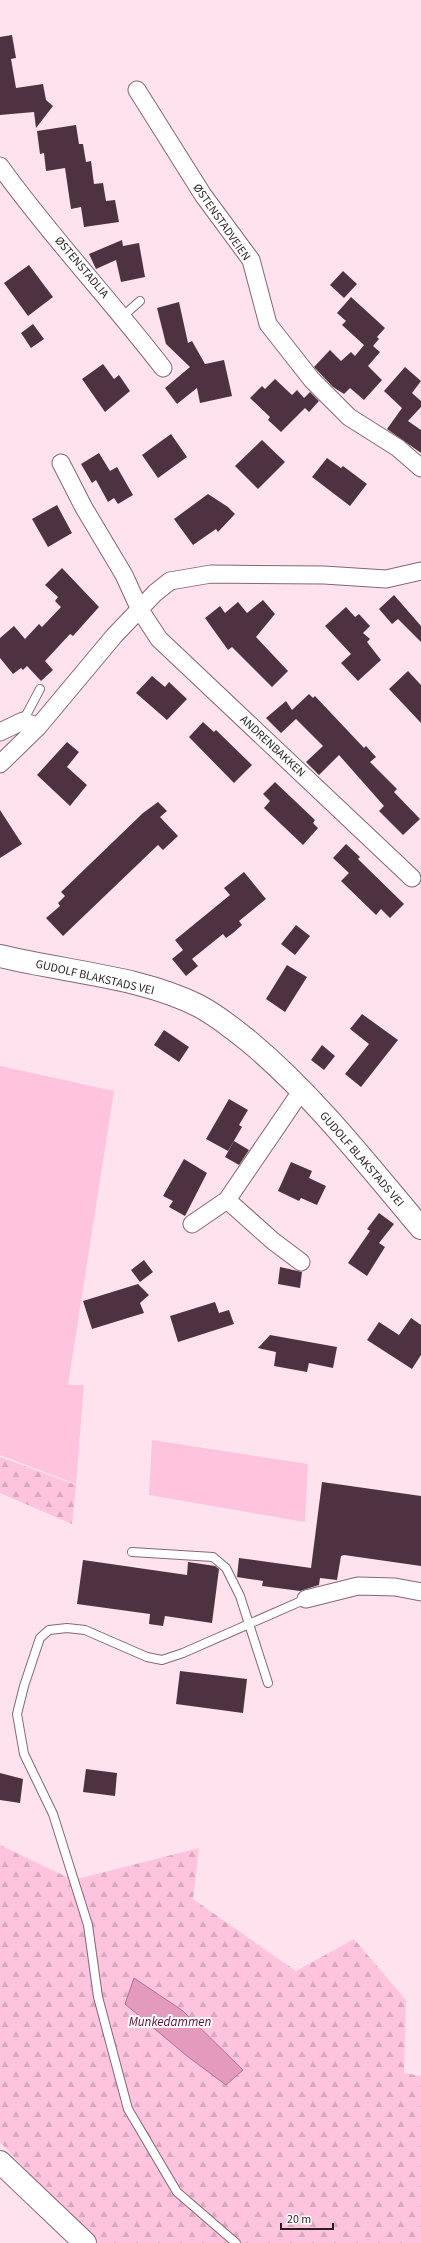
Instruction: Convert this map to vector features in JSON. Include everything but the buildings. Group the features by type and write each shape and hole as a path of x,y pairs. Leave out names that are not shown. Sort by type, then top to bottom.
{"street":[{"name":"ØSTENSTADVEIEN","path":"137,90 203,195 251,260 268,324 312,380 349,417 398,448 421,468"},
{"name":"ØSTENSTADLIA","path":"0,166 16,189 123,316 163,368"},
{"name":"ANDRENBAKKEN","path":"61,463 84,508 124,575 140,610 158,640 321,790 412,878"},
{"path":"0,764 30,724 86,668 155,593 170,581 186,577 211,574 324,575 386,579 421,571"},
{"path":"0,732 30,724"},
{"name":"GUDOLF BLAKSTADS VEI","path":"0,956 126,981 200,1006 233,1028 265,1055 302,1090 421,1228"},
{"path":"192,1224 227,1200 302,1090"},
{"path":"227,1200 273,1241 301,1262"},
{"path":"306,1599 358,1586 395,1587 421,1592"},
{"path":"0,2162 85,2243"}],"lane":[{"path":"123,316 140,301"},
{"path":"30,724 40,689"},
{"path":"132,1552 213,1557 226,1568 240,1596 268,1683"},
{"path":"236,2243 177,2192 128,2110 98,1997 88,1925 53,1814 24,1754 17,1714 24,1686 40,1638 49,1630 67,1628 85,1630 147,1657 162,1660 184,1653 306,1599"}],"green space":[{"path":"0,1066 114,1091 68,1385 84,1385 76,1484 0,1455"},
{"path":"152,1440 308,1464 305,1522 149,1495"},
{"path":"0,1457 76,1485 72,1524 0,1493"},
{"path":"0,1845 73,1880 199,1848 193,1899 296,1971 354,1939 406,2000 404,2073 421,2076 421,2243 94,2243 0,2142"}],"water":[{"name":"Munkedammen","path":"134,1978 183,2011 243,2070 226,2085 187,2056 125,2004"}]}
